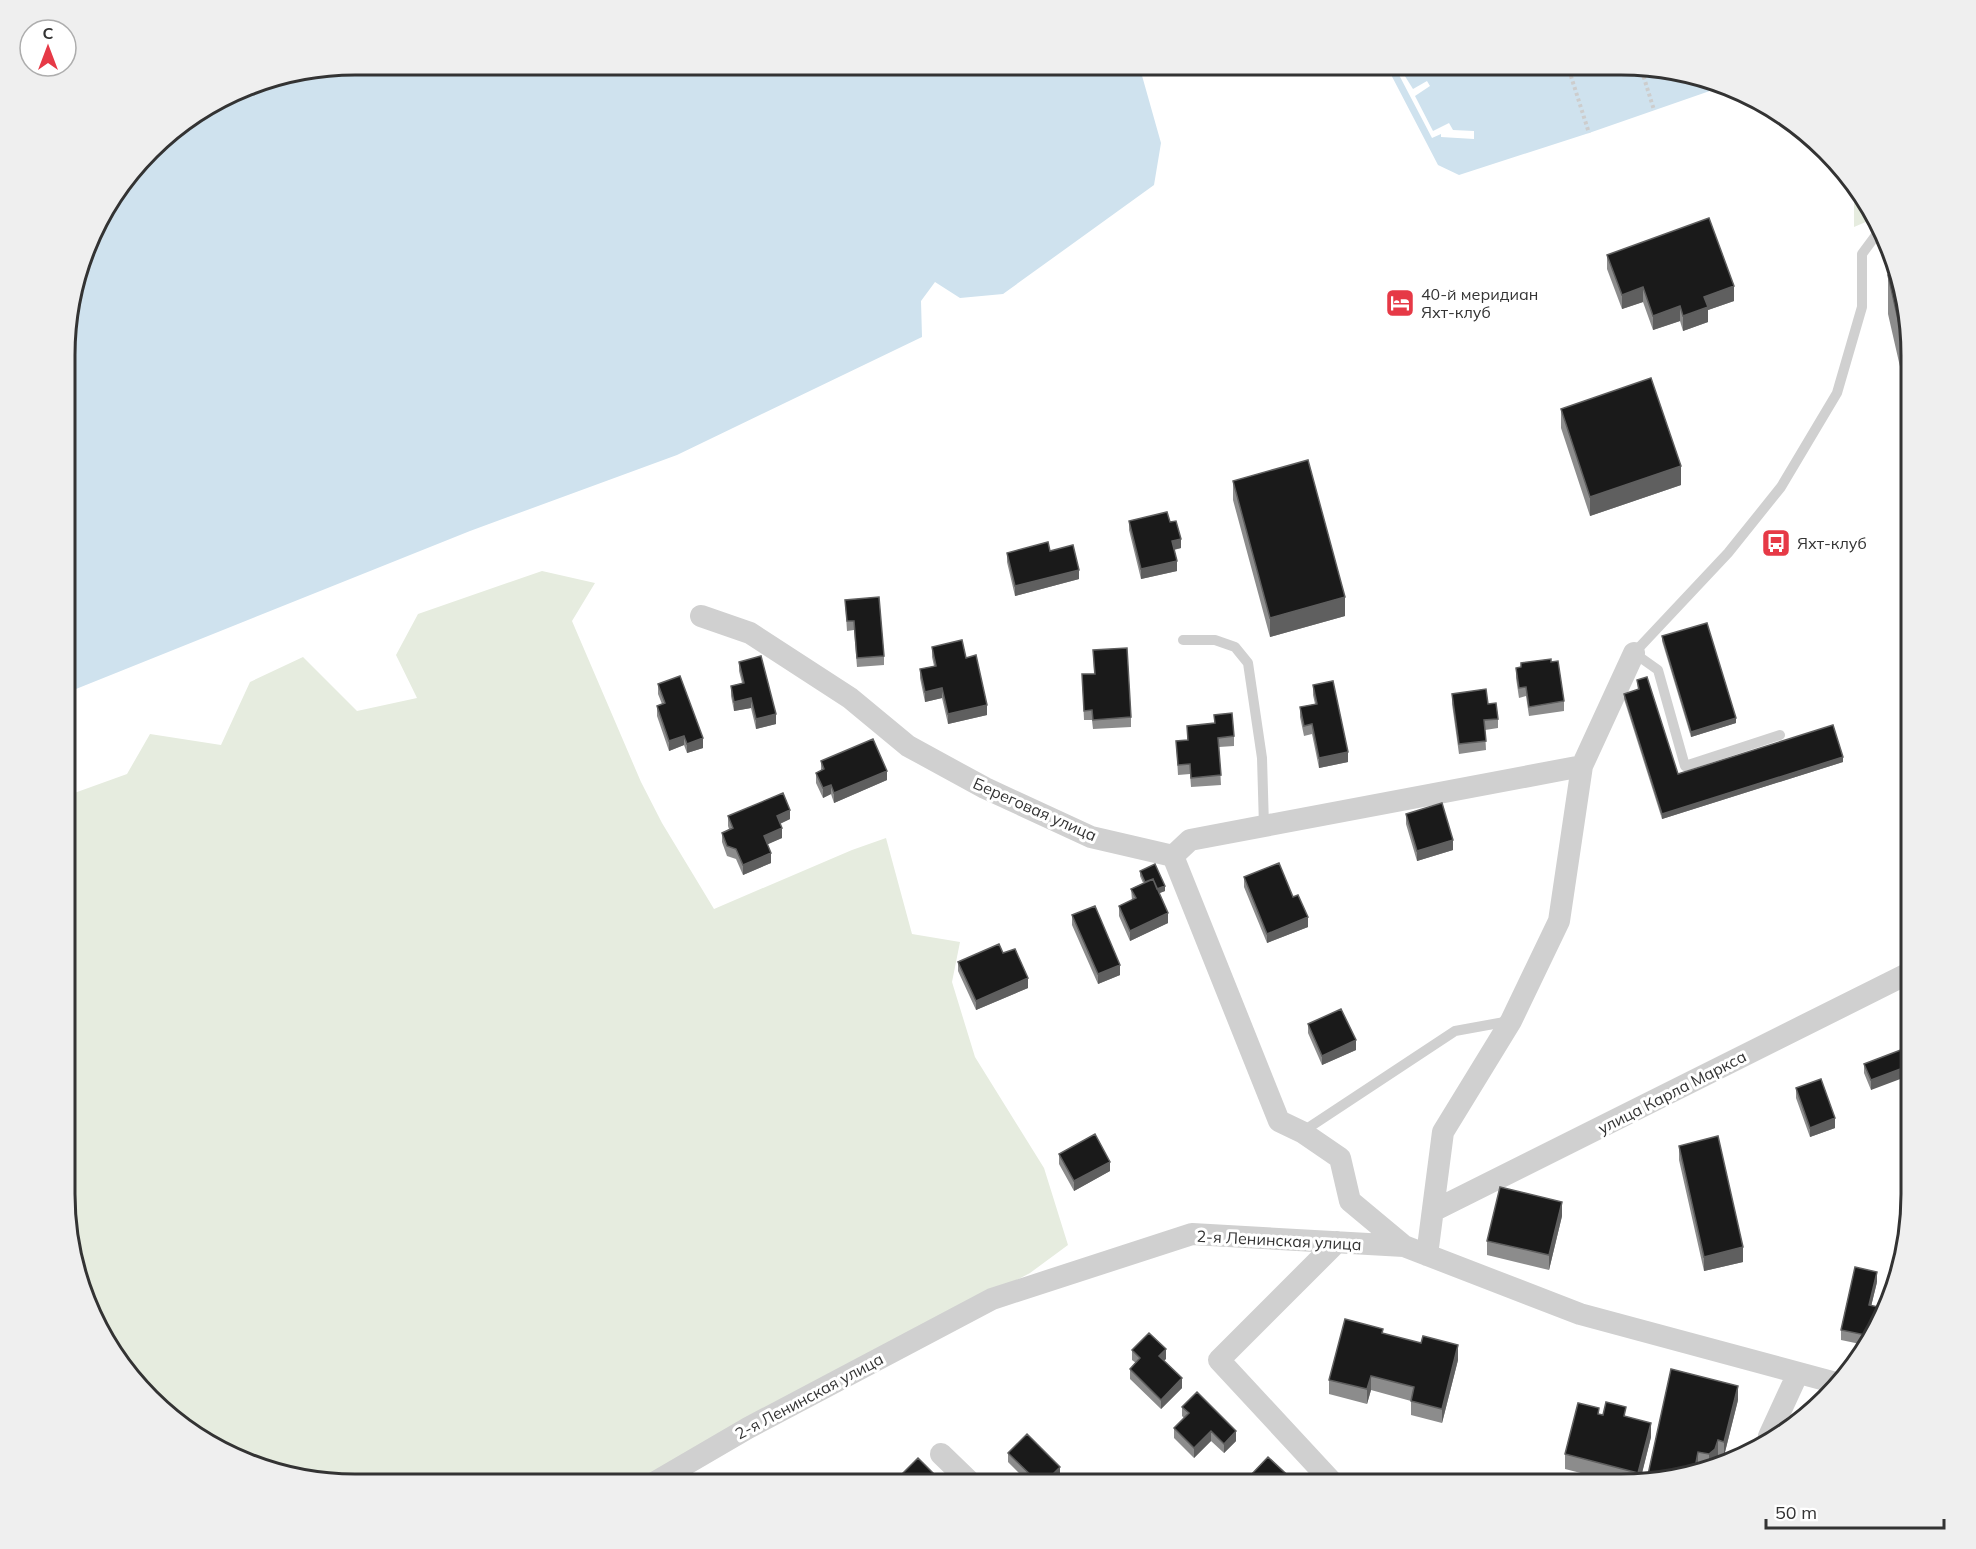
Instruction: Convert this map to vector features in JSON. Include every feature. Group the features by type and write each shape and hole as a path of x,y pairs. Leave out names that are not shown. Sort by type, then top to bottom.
{"street":[{"name":"Береговая улица","path":"701,616 750,633 849,698 908,746 985,788 1091,837 1173,856"},
{"path":"1427,1255 1443,1132 1511,1021 1559,921 1582,766 1634,653"},
{"path":"1404,1246 1350,1201 1340,1158 1302,1132 1279,1120 1173,856 1190,840 1582,766"},
{"name":"улица Карла Маркса","path":"1433,1211 1901,977"},
{"name":"2-я Ленинская улица","path":"669,1474 748,1428 992,1299 1192,1234 1404,1246 1580,1314 1830,1381"},
{"path":"1325,1474 1219,1360 1337,1242"},
{"path":"1772,1430 1798,1373"},
{"path":"941,1454 962,1474"}],"lane":[{"path":"1780,735 1685,766 1658,670 1634,653 1728,553 1781,488 1837,393 1862,307 1862,254 1875,237"},
{"path":"1183,640 1215,640 1235,647 1248,663 1262,758 1264,826"},
{"path":"1302,1132 1455,1031 1511,1021"}],"path":[{"path":"1571,75 1589,133"},
{"path":"1643,76 1654,110"}],"shaded area":[{"path":"1854,199 1867,221 1854,227"},
{"path":"542,571 595,583 572,621 641,782 662,823 714,909 852,850 886,838 912,934 960,942 952,982 975,1057 1044,1168 1068,1245 1030,1273 655,1474 318,1472 300,1469 248,1453 215,1437 170,1405 144,1379 112,1334 90,1284 77,1231 75,1194 75,793 127,774 150,734 221,745 250,682 303,657 357,711 417,698 396,655 418,614"}],"water":[{"path":"355,75 1142,75 1161,143 1154,185 1003,294 960,298 935,282 921,301 922,337 677,455 470,531 75,689 75,355 80,300 96,248 122,199 144,170 170,144 199,122 231,104 265,90 318,77"},
{"path":"1391,75 1621,75 1676,80 1712,90 1459,175 1438,165"}],"pier":[{"path":"1399,75 1404,75 1413,89 1427,81 1430,86 1415,96 1433,131 1449,123 1453,130 1474,131 1474,139 1441,137 1441,134 1432,138"}],"building":[{"path":"1709,218 1734,286 1704,297 1708,307 1683,316 1680,306 1653,316 1643,287 1622,295 1607,255"},
{"path":"1888,275 1896,300 1899,326"},
{"path":"1651,378 1681,466 1590,497 1561,409"},
{"path":"1308,460 1345,597 1270,618 1233,481"},
{"path":"1167,512 1170,522 1176,521 1181,539 1172,541 1177,561 1141,569 1129,521"},
{"path":"1048,542 1050,551 1073,545 1079,570 1015,586 1007,553"},
{"path":"879,597 884,656 857,658 854,621 847,621 845,600"},
{"path":"1707,623 1736,718 1691,732 1662,636"},
{"path":"962,640 966,658 976,655 987,705 948,714 942,688 925,692 920,669 936,666 932,647"},
{"path":"1127,648 1131,717 1093,720 1092,710 1084,711 1082,674 1095,674 1093,650"},
{"path":"761,656 776,714 756,719 751,698 734,702 731,686 744,683 739,662"},
{"path":"1551,659 1551,662 1558,661 1564,701 1529,707 1526,687 1519,688 1516,668 1521,667 1521,663"},
{"path":"680,676 703,738 687,744 684,736 669,741 657,706 665,703 658,684"},
{"path":"1647,677 1678,774 1833,725 1843,757 1662,814 1624,694 1639,689 1637,680"},
{"path":"1333,681 1348,752 1319,758 1312,724 1304,726 1300,707 1317,704 1313,685"},
{"path":"1486,689 1488,704 1496,703 1498,719 1484,720 1486,741 1459,744 1452,694"},
{"path":"1232,713 1234,736 1218,738 1221,775 1191,778 1190,764 1178,765 1176,741 1188,740 1187,726 1215,723 1214,715"},
{"path":"873,739 887,771 834,793 831,785 823,788 816,773 824,769 821,761"},
{"path":"783,793 790,810 777,816 782,828 764,836 771,853 743,865 736,849 727,846 722,833 733,828 728,816"},
{"path":"1442,803 1453,840 1417,851 1406,814"},
{"path":"1279,863 1293,897 1298,895 1308,917 1267,934 1244,877"},
{"path":"1155,864 1165,886 1157,889 1153,879 1145,882 1140,871"},
{"path":"1153,879 1168,913 1130,931 1119,906 1136,898 1131,889"},
{"path":"1095,906 1120,965 1098,974 1072,915"},
{"path":"999,944 1003,953 1015,949 1028,978 976,1001 958,962"},
{"path":"1341,1009 1356,1040 1322,1056 1308,1024"},
{"path":"1901,1050 1901,1069 1871,1080 1864,1064"},
{"path":"1821,1079 1835,1118 1810,1128 1796,1088"},
{"path":"1095,1134 1110,1162 1074,1181 1059,1154"},
{"path":"1718,1136 1743,1247 1704,1257 1679,1146"},
{"path":"1500,1187 1562,1202 1549,1255 1487,1241"},
{"path":"1855,1267 1877,1272 1869,1305 1877,1307 1864,1334 1841,1330"},
{"path":"1345,1319 1383,1329 1382,1333 1421,1343 1423,1336 1458,1345 1442,1409 1411,1401 1414,1387 1371,1376 1367,1389 1329,1380"},
{"path":"1149,1333 1166,1349 1159,1356 1182,1378 1161,1400 1130,1369 1140,1358 1132,1350"},
{"path":"1671,1369 1738,1386 1724,1442 1718,1440 1715,1449 1709,1454 1698,1452 1696,1463 1648,1473"},
{"path":"1197,1392 1236,1431 1224,1444 1211,1431 1194,1448 1174,1428 1189,1413 1182,1407"},
{"path":"1606,1402 1626,1407 1624,1416 1651,1423 1638,1473 1565,1454 1578,1403 1599,1408 1598,1414 1603,1415"},
{"path":"1027,1434 1060,1467 1053,1474 1030,1474 1008,1453"},
{"path":"1268,1457 1286,1474 1252,1474"},
{"path":"918,1458 934,1474 902,1474"}],"place":[{"name":"40-й меридиан Яхт-клуб","path":"1400,303"},
{"name":"Яхт-клуб","path":"1776,543"}]}
